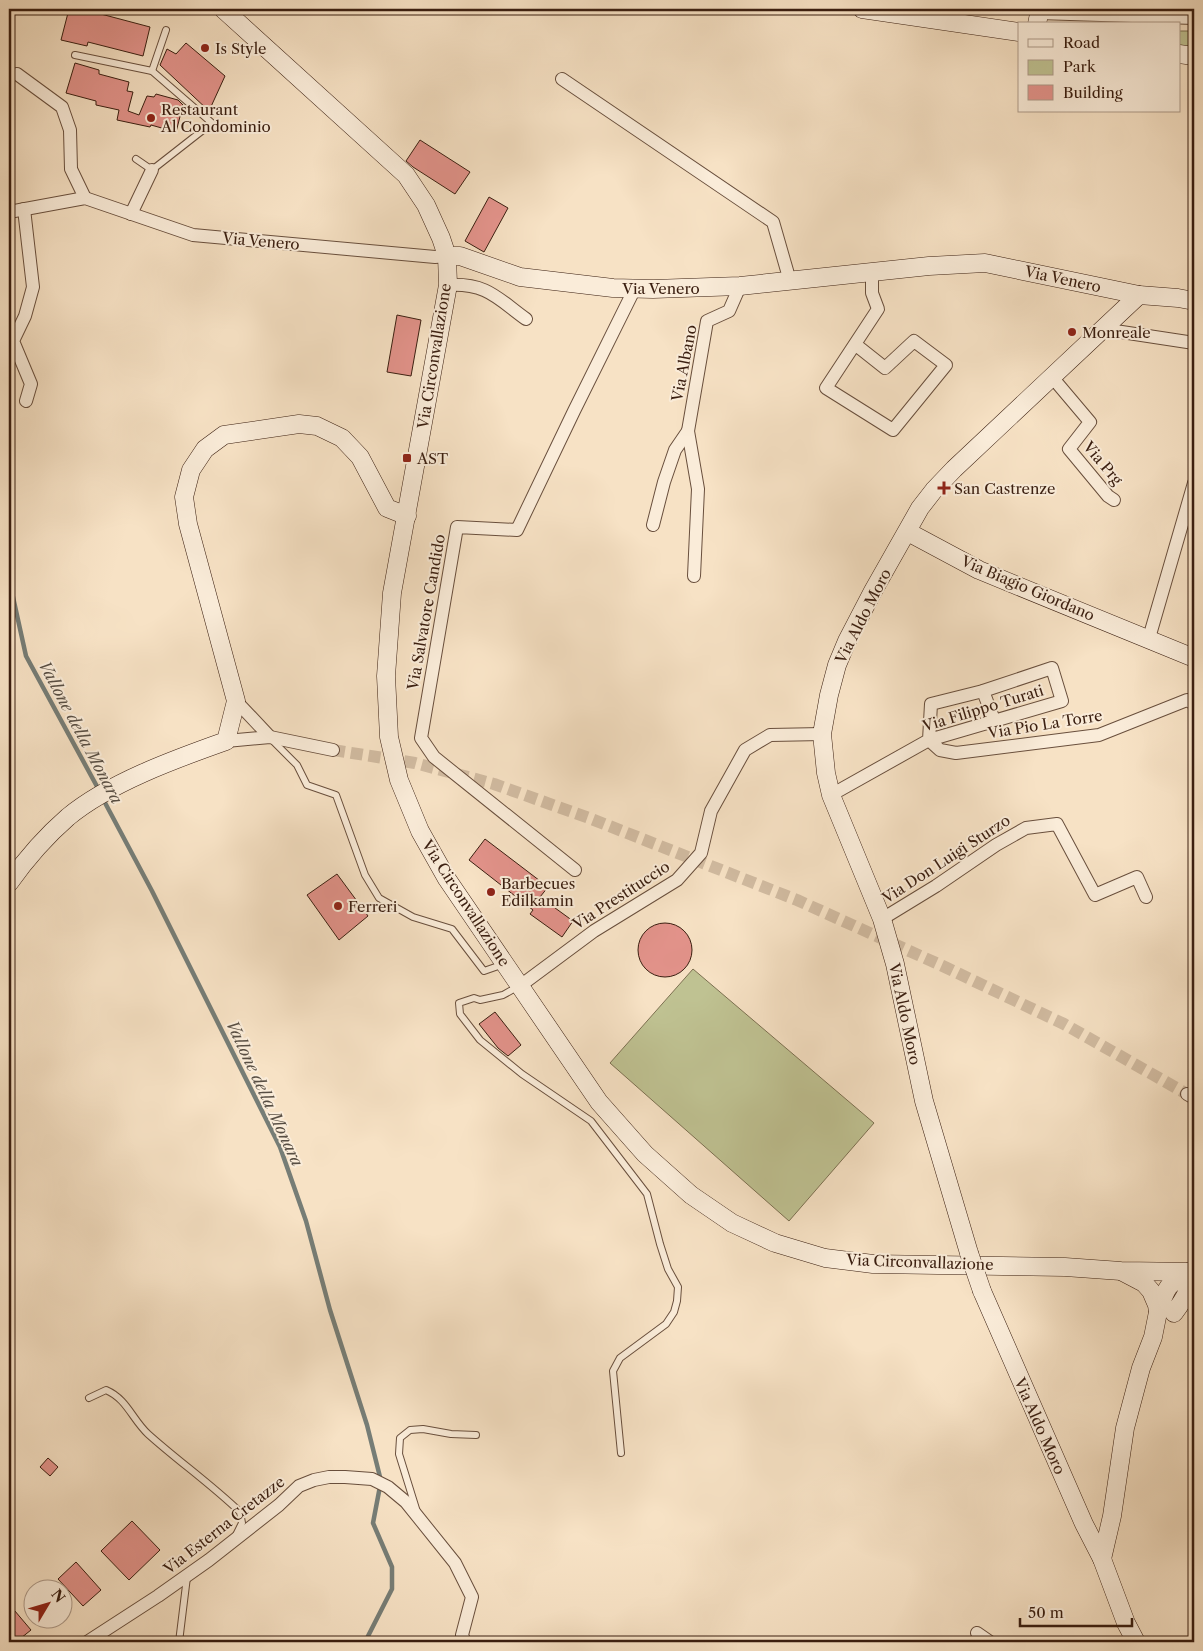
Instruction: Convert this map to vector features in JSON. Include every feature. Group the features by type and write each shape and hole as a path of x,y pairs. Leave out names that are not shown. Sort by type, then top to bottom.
{"street":[{"name":"Via Circonvallazione","path":"224,9 406,175 426,205 447,256 448,285 392,593 386,676 389,737 399,780 420,831 448,879 599,1102 645,1154 691,1195 732,1223 775,1243 825,1258 873,1264 1065,1266 1121,1271 1192,1272"},
{"path":"862,9 1018,32"},
{"path":"1039,15 1194,18"},
{"path":"1180,54 1194,56"},
{"path":"17,74 62,107 70,130 71,169 85,198"},
{"path":"562,79 773,222 790,281"},
{"path":"131,214 152,170"},
{"name":"Via Venero","path":"9,212 85,198 193,235 435,257 460,256 520,277 613,288 740,286 929,266 985,263 1139,295 1194,301"},
{"path":"24,209 33,287 25,316 14,341 32,384 26,401"},
{"path":"856,345 885,368 914,341 946,365 893,430 826,388 878,309 872,293 872,272"},
{"path":"448,285 464,284 486,289 526,319"},
{"name":"Via Albano","path":"694,576 698,489 688,431 707,321 729,311 740,286"},
{"name":"Via Salvatore Candido","path":"575,870 434,757 421,738 457,527 517,530 635,288"},
{"name":"Via Aldo Moro","path":"1136,1642 1126,1623 1102,1559 1084,1524 982,1291 924,1101 895,964 882,919 831,795 826,773 822,734 831,687 837,665 847,641 873,590 908,532 920,508 934,490 1139,295"},
{"path":"1102,329 1194,343"},
{"name":"Via Prg","path":"1052,377 1090,422 1069,449 1108,496 1114,500"},
{"path":"270,737 236,701 188,524 184,498 191,470 204,449 224,435 299,424 317,426 342,438 360,457 387,508 407,516"},
{"name":"Via Albano","path":"653,525 664,482 675,450 688,431"},
{"path":"1149,638 1194,483"},
{"name":"Via Biagio Giordano","path":"908,532 979,570 1194,658"},
{"name":"Via Filippo Turati","path":"831,795 929,740 1062,701 1052,668 983,691"},
{"path":"929,740 931,704 983,691 994,720"},
{"name":"Via Pio La Torre","path":"929,740 940,750 956,753 1099,735 1187,700 1194,704"},
{"path":"226,740 236,701"},
{"name":"Via Prestituccio","path":"520,986 594,931 677,880 701,853 711,811 745,750 770,735 822,734"},
{"path":"9,883 30,853 68,817 91,801 139,775 226,740 270,737 333,750"},
{"name":"Via Don Luigi Sturzo","path":"882,919 936,886 996,845 1026,828 1057,824 1095,895 1137,877 1146,897"},
{"path":"1121,1271 1144,1283 1151,1291 1157,1305 1166,1313"},
{"path":"1166,1313 1164,1294 1172,1281 1192,1272"},
{"path":"1102,1559 1112,1516 1125,1428 1141,1368 1153,1337 1166,1313 1194,1298"},
{"name":"Via Esterna Cretazze","path":"87,1642 187,1576 233,1541 299,1486 314,1480 345,1476 372,1480 388,1487 406,1502 455,1563 472,1598 462,1635 465,1642"},
{"path":"977,1634 990,1642"}],"lane":[{"path":"152,71 166,30"},
{"path":"75,55 152,71 212,123 152,170 136,159"},
{"path":"270,737 297,765 306,785 336,796 365,875 380,898 414,917 452,929 484,971 505,964"},
{"path":"520,986 503,995 480,1000 474,998 459,1003 460,1014 487,1046 522,1074 591,1121 647,1194 660,1244 668,1268 678,1287 674,1312 666,1324 620,1358 614,1371 621,1453"},
{"path":"89,1398 96,1393 106,1390 122,1399 133,1417 147,1433 240,1512 242,1523 233,1541"},
{"path":"419,1518 414,1495 399,1454 400,1438 410,1430 423,1429 450,1434 476,1435"},
{"path":"179,1642 187,1576"}],"green space":[{"path":"1180,31 1194,31 1194,48 1180,45"},
{"path":"693,969 874,1123 789,1221 610,1063"}],"building":[{"path":"69,9 82,9 150,27 143,56 88,42 87,46 61,40"},
{"path":"186,43 225,76 209,111 160,65 167,49 176,54"},
{"path":"75,63 99,70 99,74 129,82 127,91 133,92 128,111 139,115 147,96 154,97 156,94 178,100 183,105 176,132 151,125 150,127 117,120 119,110 96,105 96,101 66,93"},
{"path":"420,140 470,172 455,194 406,161"},
{"path":"489,197 508,208 484,252 465,241"},
{"path":"397,315 421,320 411,376 387,372"},
{"path":"485,839 548,887 540,897 573,921 562,937 530,914 533,910 469,860"},
{"name":"Ferreri","path":"337,874 368,916 339,940 307,895"},
{"path":"660,923 670,923 680,927 688,935 692,950 688,965 680,973 670,977 660,977 650,973 642,965 638,955 638,945 642,935 650,927"},
{"path":"495,1012 521,1045 508,1056 498,1048 479,1024"},
{"path":"48,1458 58,1467 50,1476 40,1467"},
{"path":"132,1521 160,1550 129,1580 101,1551"},
{"path":"76,1562 101,1590 83,1606 72,1594 72,1578 59,1578"},
{"path":"9,1604 22,1619 22,1628 29,1628 31,1630 16,1642 9,1642"}],"waterway":[{"name":"Vallone della Monara","path":"9,579 26,656 100,792"},
{"name":"Vallone della Monara","path":"103,799 152,891 280,1147 306,1221 330,1310 367,1425 381,1481 373,1523 392,1567 392,1589 365,1642"}],"tunnel":[{"path":"333,750 415,763 494,784 589,818 797,900 947,968 1064,1024 1187,1094"}],"place":[{"name":"Is Style","path":"205,48"},
{"name":"Restaurant Al Condominio","path":"151,118"},
{"name":"Monreale","path":"1072,332"},
{"name":"AST","path":"407,458"},
{"name":"San Castrenze","path":"944,488"},
{"name":"Barbecues Edilkamin","path":"491,892"},
{"name":"Ferreri","path":"338,906"}]}
